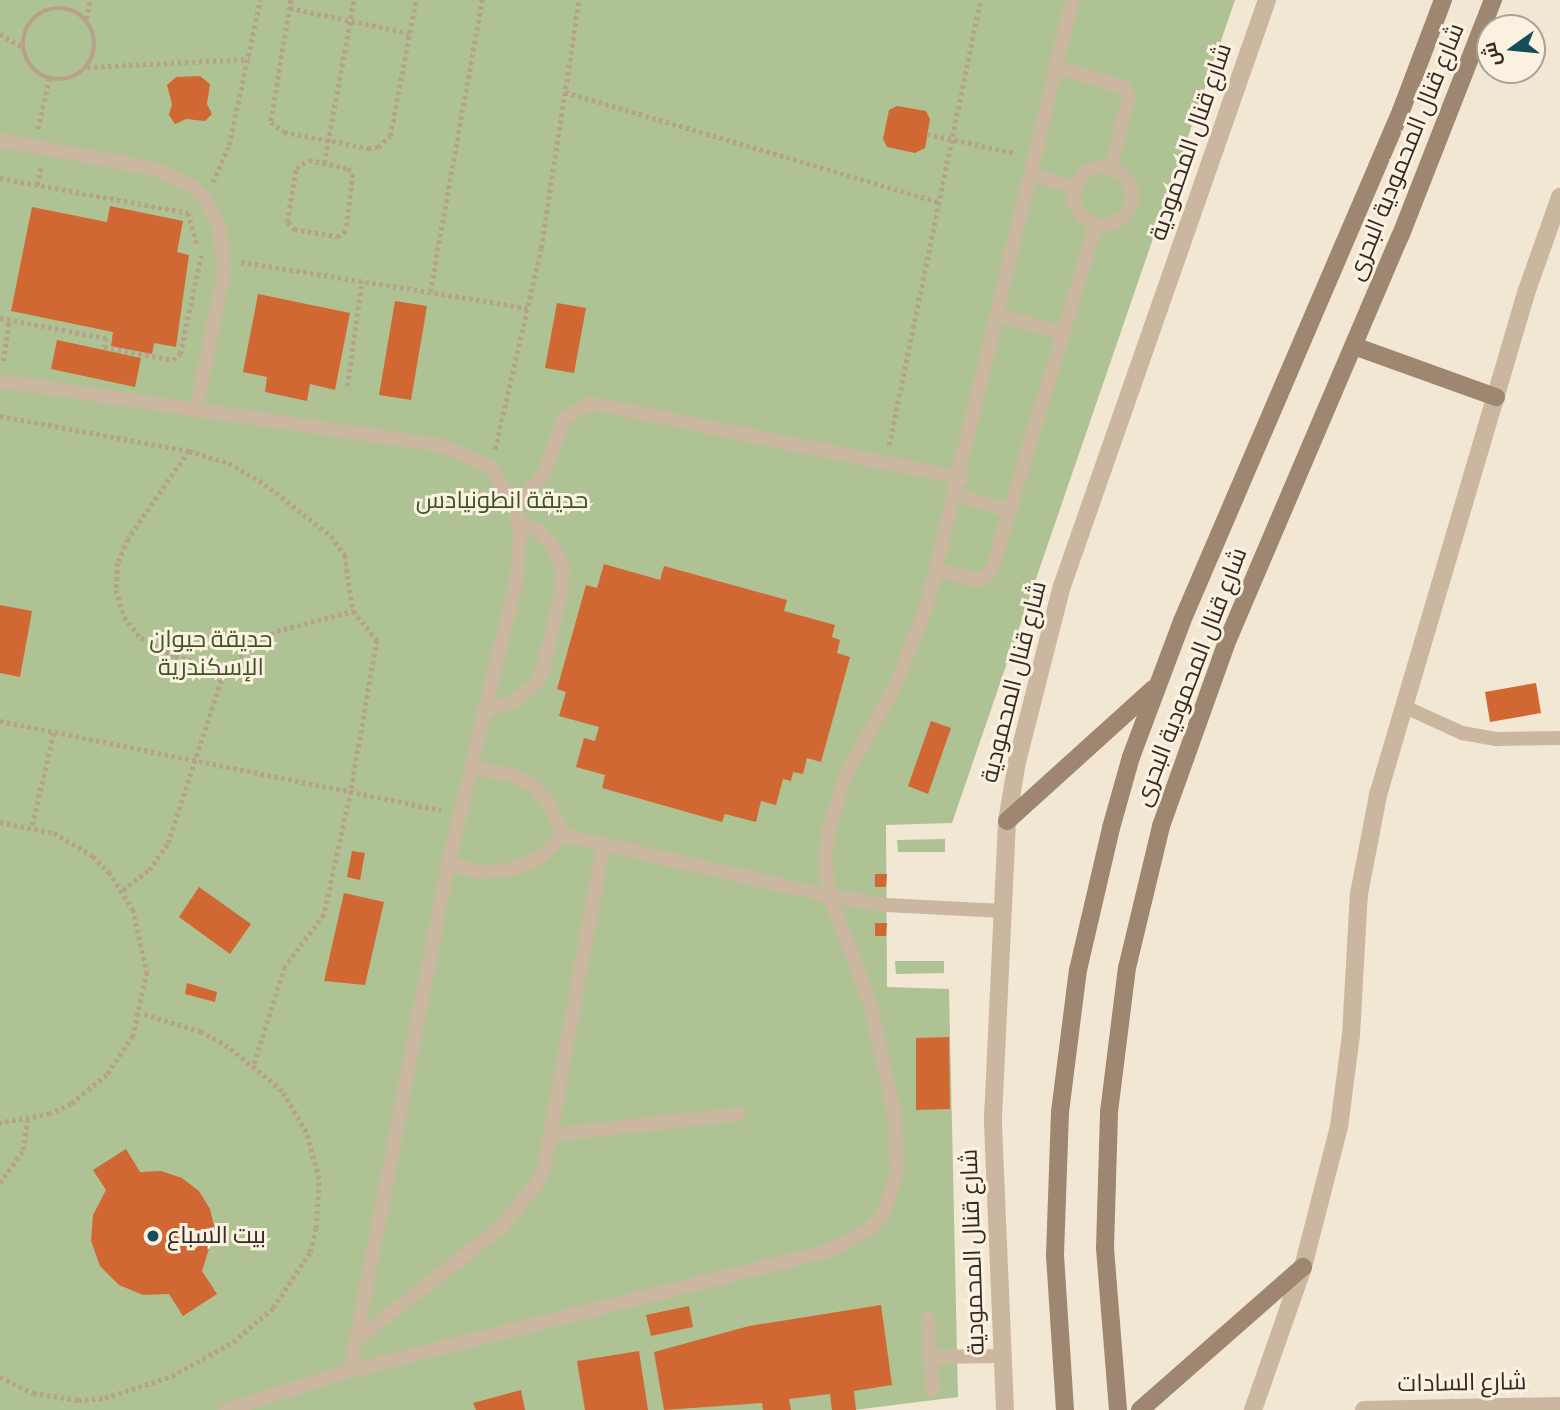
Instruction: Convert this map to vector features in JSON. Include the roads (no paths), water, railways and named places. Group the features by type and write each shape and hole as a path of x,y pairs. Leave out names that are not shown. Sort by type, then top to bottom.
{"main road":[{"name":"شارع قنال المحمودية البحرى","path":"1065,1410 1055,1255 1055,1184 1067,1041 1092,900 1156,687 1401,111 1443,0"},
{"name":"شارع قنال المحمودية البحرى","path":"1118,1410 1107,1316 1105,1180 1116,1040 1142,896 1180,769 1226,644 1354,346 1493,0"},
{"path":"1354,346 1496,397"},
{"path":"1007,821 1156,687"},
{"path":"1140,1410 1303,1268"}],"street":[{"name":"شارع قنال المحمودية","path":"1004,1410 993,1118 1007,821 1030,702 1062,586 1267,0"},
{"path":"1253,1410 1303,1268 1329,1174 1346,1082 1354,943 1367,844 1539,251 1560,197"},
{"name":"شارع السادات","path":"1364,1410 1560,1406"}],"lane":[{"path":"226,1410 350,1371 809,1256 849,1242 875,1222 893,1193 897,1171 895,1117 870,1003 830,896 825,863 835,804 913,645 937,569 1000,316 1072,0"},
{"path":"1057,67 1126,88 1128,99 1111,169"},
{"path":"0,140 155,169 191,186 203,197 219,226 224,259 196,410"},
{"path":"1111,169 1126,180 1132,198 1116,222 1096,224 1075,206 1075,187 1089,171 1111,169"},
{"path":"1032,175 1075,187"},
{"path":"937,569 978,581 988,577 1096,224"},
{"path":"1000,316 1064,333"},
{"path":"1,376 196,410 444,446 490,467 515,506 518,522 516,582 448,864 350,1371"},
{"path":"515,506 544,474 564,418 591,403 961,478"},
{"path":"957,495 1010,511"},
{"path":"483,710 513,703 535,684 543,670 561,592 563,569 554,548 539,531 518,522"},
{"path":"1405,707 1462,733 1497,740 1560,738"},
{"path":"470,768 513,775 534,786 550,805 564,835"},
{"path":"564,835 830,896 887,905 1003,911"},
{"path":"448,864 479,872 511,870 540,857 564,835"},
{"path":"356,1340 514,1215 544,1168 603,845"},
{"path":"550,1135 739,1114"},
{"path":"928,1319 933,1390"},
{"path":"930,1357 1001,1356"}],"place":[{"name":"بيت السباع","path":"153,1236"}],"park label":[{"name":"حديقة انطونيادس","path":"502,501"},
{"name":"حديقة حيوان الإسكندرية","path":"211,654"}]}
